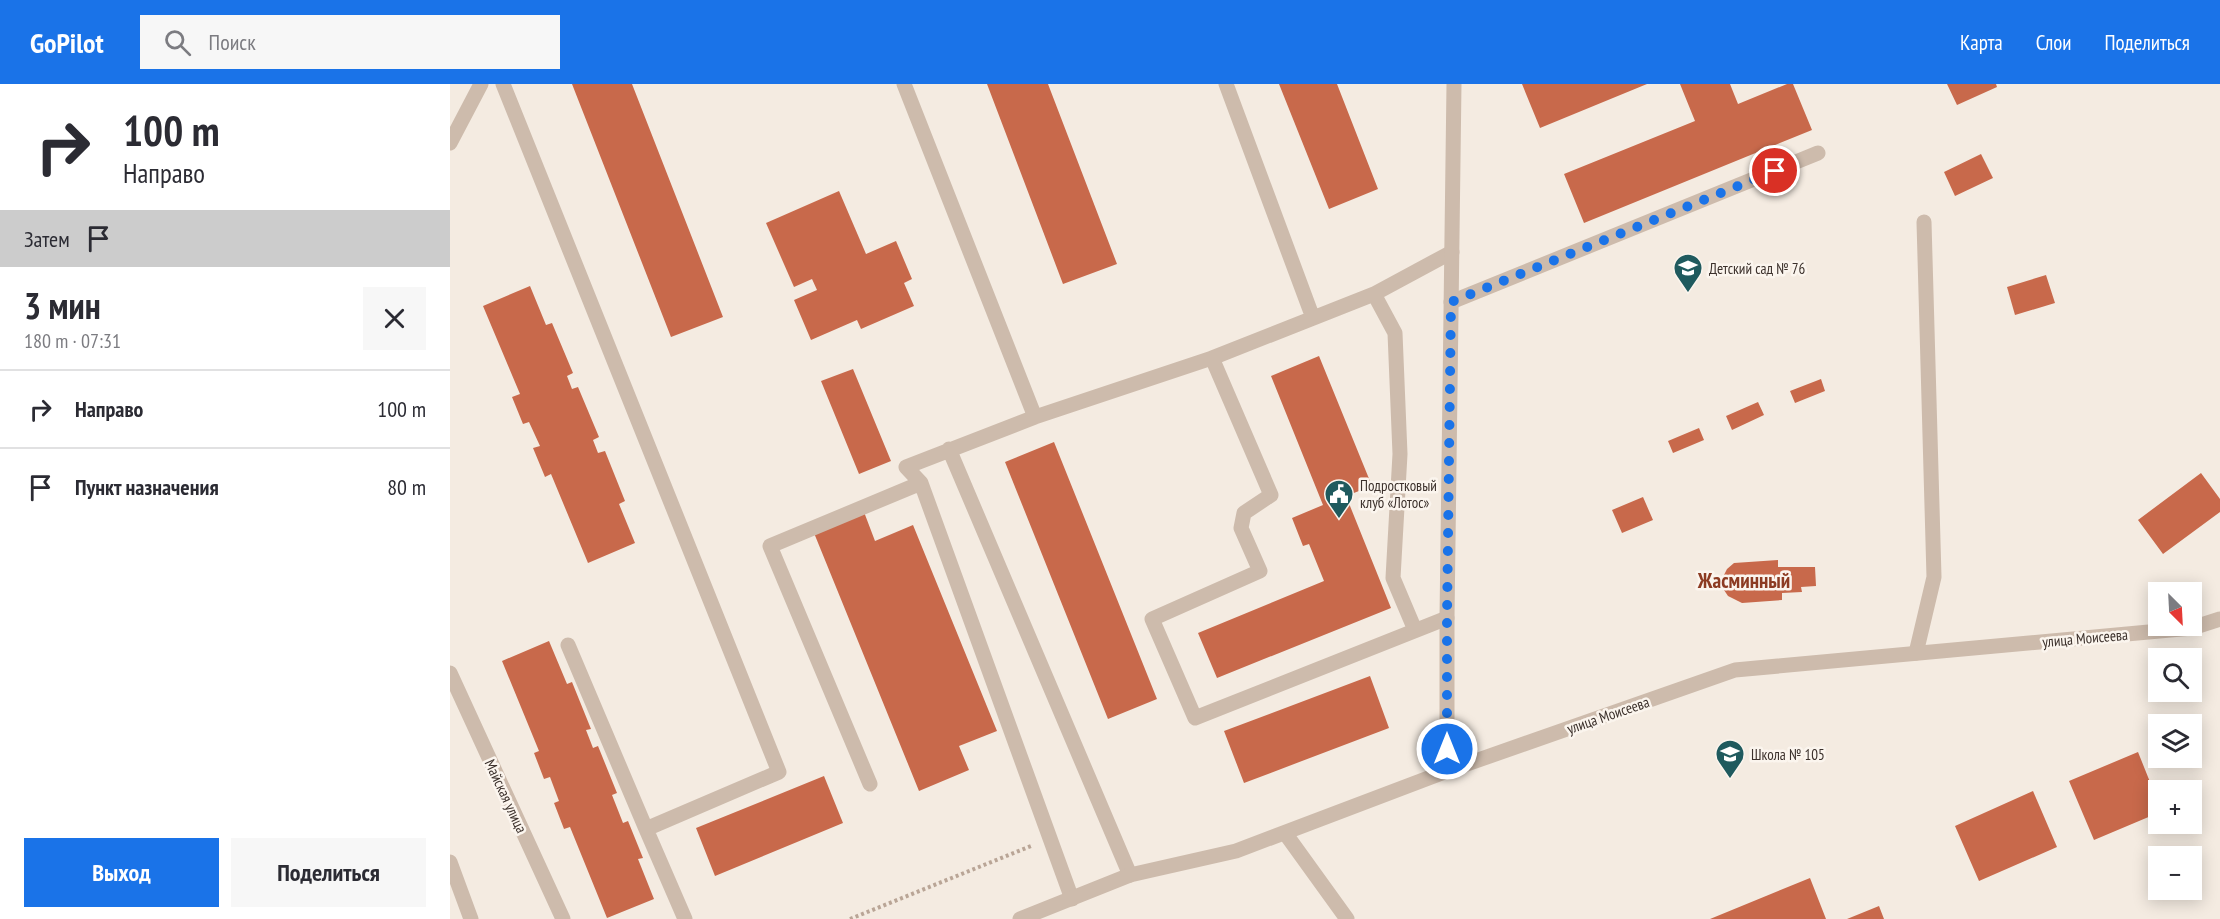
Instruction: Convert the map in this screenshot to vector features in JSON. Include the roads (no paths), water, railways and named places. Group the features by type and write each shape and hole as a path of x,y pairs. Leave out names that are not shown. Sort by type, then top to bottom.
{"street":[{"path":"450,143 481,84"},
{"path":"503,84 779,772 646,829"},
{"path":"904,84 1035,417"},
{"path":"1226,84 1313,318"},
{"path":"1447,771 1454,84"},
{"path":"1451,302 1818,153"},
{"path":"1916,653 1934,576 1924,222"},
{"path":"1072,899 921,483 906,467 1035,417 1212,358 1374,294 1452,252"},
{"path":"1374,294 1395,333 1400,454 1393,578 1415,630"},
{"path":"1212,358 1271,495 1244,513 1241,528 1260,571 1152,619 1195,718 1447,618"},
{"path":"949,449 1130,875"},
{"path":"870,784 770,546 921,483"},
{"name":"улица Моисеева","path":"1020,919 1130,875 1236,851 1447,771 1735,670 2192,628 2220,619"},
{"path":"568,645 684,919"},
{"name":"Майская улица","path":"450,673 563,919"},
{"path":"1285,833 1347,919"},
{"path":"450,862 471,919"}],"place":[{"name":"Детский сад № 76","path":"1688,294"},
{"name":"Подростковый клуб «Лотос»","path":"1339,520"},
{"name":"Школа № 105","path":"1730,780"}],"district":[{"name":"Жасминный","path":"1744,580"}]}
